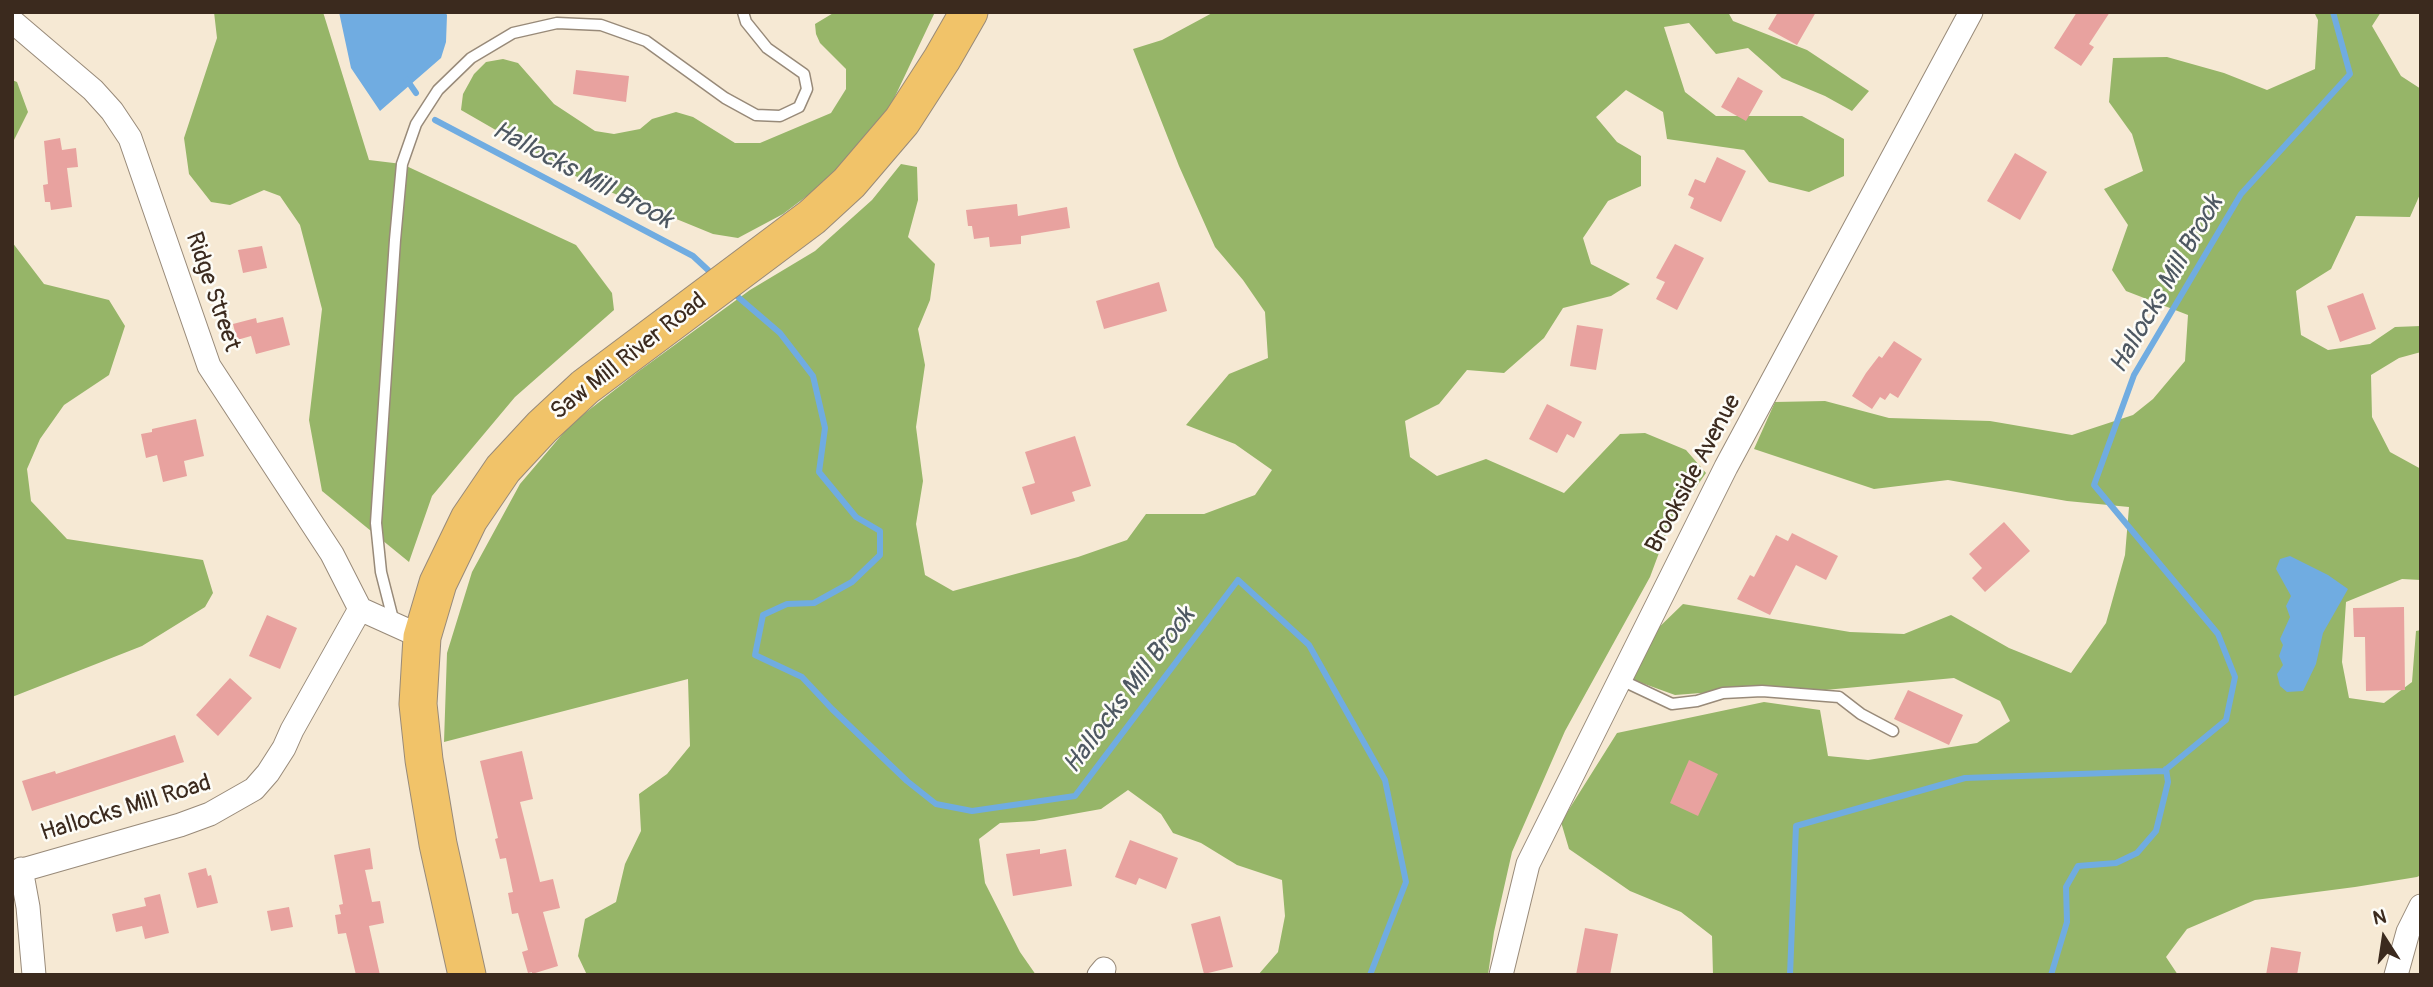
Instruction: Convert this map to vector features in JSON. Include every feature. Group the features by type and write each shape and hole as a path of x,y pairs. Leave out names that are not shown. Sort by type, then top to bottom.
{"highway":[{"name":"Saw Mill River Road","path":"467,975 438,844 424,760 408,631 438,583 468,519 503,469 542,427 585,387 812,218 849,184 902,121 969,12"}],"street":[{"name":"Brookside Avenue","path":"1501,975 1528,864 1726,467 1971,12"},
{"name":"Ridge Street","path":"12,21 93,90 112,111 130,138 209,366 332,554 360,609"},
{"path":"360,609 408,631"},
{"name":"Hallocks Mill Road","path":"17,871 180,825 210,814 254,789 284,748 360,609"},
{"path":"17,871 28,907 34,975"},
{"path":"2396,975 2408,932 2421,906"}],"lane":[{"path":"408,631 381,572 376,523 402,164 419,120 434,95 471,58 513,33 557,23 601,25 646,41 725,98 756,115 780,116 799,107 807,89 804,74 767,48 746,22 743,12"},
{"path":"1619,679 1672,704 1697,701 1723,693 1762,691 1839,697 1861,714 1893,731"}],"green space":[{"path":"214,12 323,12 369,160 402,164 576,245 612,293 614,310 515,397 432,496 409,562 322,491 309,420 322,309 300,225 280,196 264,190 230,205 211,202 189,174 184,138 217,38"},
{"path":"835,12 935,12 890,107 832,177 783,214 738,238 713,234 586,182 461,110 463,94 474,74 486,62 503,59 518,63 554,104 595,131 614,134 640,129 652,119 676,112 693,117 735,143 760,143 831,113 846,89 846,69 820,43 816,34 815,24"},
{"path":"1214,12 1728,12 1733,21 1807,50 1869,91 1852,111 1782,78 1748,48 1716,54 1689,23 1664,27 1685,92 1716,116 1802,116 1844,139 1844,176 1809,192 1769,182 1744,150 1667,139 1663,112 1626,90 1596,117 1617,142 1641,156 1641,186 1608,201 1583,238 1591,264 1630,284 1611,296 1563,308 1544,338 1504,373 1467,370 1439,404 1405,421 1410,457 1437,476 1486,459 1564,493 1620,434 1645,433 1686,450 1706,473 1669,526 1650,577 1565,731 1512,852 1494,932 1488,975 1258,975 1278,952 1285,916 1282,880 1237,865 1201,843 1173,833 1161,814 1128,790 1101,809 1034,821 1000,823 979,839 985,883 1020,952 1036,975 587,975 578,956 585,919 616,902 625,864 641,831 639,794 667,774 690,746 688,679 444,742 447,653 472,572 520,484 571,424 750,290 815,251 872,200 901,164 917,167 918,200 908,237 935,264 930,300 918,329 925,365 916,427 923,481 916,524 925,575 953,591 1078,557 1127,540 1146,514 1204,514 1255,495 1272,470 1235,444 1186,425 1229,374 1268,358 1265,312 1215,247 1179,166 1133,49 1162,40"},
{"path":"2314,12 2381,12 2372,26 2401,76 2421,89 2421,192 2410,217 2356,216 2331,269 2296,291 2301,335 2328,350 2370,344 2395,327 2421,326 2421,352 2399,358 2371,375 2372,417 2390,452 2421,469 2421,580 2402,579 2346,602 2342,662 2349,698 2384,703 2412,682 2416,631 2421,630 2421,875 2255,900 2187,929 2166,957 2178,975 1713,975 1712,936 1681,912 1630,891 1569,849 1561,822 1617,733 1764,702 1820,710 1828,756 1868,760 1977,743 2010,721 2000,701 1954,678 1825,690 1766,688 1675,695 1628,678 1651,635 1683,604 1850,632 1904,634 1951,615 2009,648 2071,673 2106,623 2125,555 2129,507 2067,501 1948,480 1874,489 1754,449 1775,402 1825,401 1889,418 1990,421 2072,435 2133,415 2153,399 2185,361 2188,315 2126,291 2112,270 2128,225 2104,189 2143,171 2132,134 2109,102 2113,58 2167,57 2224,73 2267,90 2315,69 2318,20"},
{"path":"12,80 17,82 28,112 12,144"},
{"path":"12,242 44,284 109,300 125,326 109,375 64,405 40,439 27,469 31,501 67,539 203,560 213,593 205,607 142,646 12,697"}],"water":[{"path":"339,12 445,12 446,42 441,58 380,111 351,68"},
{"path":"2290,556 2328,575 2348,589 2323,633 2316,664 2303,691 2287,692 2280,686 2277,674 2283,665 2279,656 2283,645 2280,639 2290,617 2286,606 2291,596 2276,569 2280,559"}],"building":[{"path":"1778,12 1816,12 1797,45 1768,29"},
{"path":"2077,12 2110,12 2089,44 2094,47 2081,66 2054,48"},
{"path":"576,70 629,76 626,102 573,94"},
{"path":"1738,77 1763,91 1746,121 1721,107"},
{"path":"60,138 62,150 76,148 78,167 67,168 72,207 51,210 50,202 45,202 43,185 48,184 44,141"},
{"path":"2015,153 2047,172 2020,220 1987,201"},
{"path":"1717,157 1746,171 1721,222 1690,208 1694,198 1688,195 1695,179 1705,183"},
{"path":"1017,204 1018,216 1067,207 1070,228 1021,236 1021,244 990,247 989,237 974,239 972,226 968,226 966,210"},
{"path":"1675,244 1704,258 1677,310 1656,299 1665,282 1656,278"},
{"path":"262,246 267,268 243,273 238,250"},
{"path":"1159,282 1167,311 1104,329 1096,301"},
{"path":"2363,293 2376,329 2340,342 2327,306"},
{"path":"283,317 290,345 256,354 251,336 237,340 233,324 256,318 257,323"},
{"path":"1577,325 1603,329 1596,370 1570,366"},
{"path":"1894,341 1922,359 1898,398 1890,393 1885,400 1880,397 1872,409 1852,396 1866,373 1879,356 1882,358"},
{"path":"1547,404 1582,422 1574,438 1567,434 1557,453 1529,439"},
{"path":"196,419 204,456 184,461 187,476 163,482 157,455 146,458 141,434"},
{"path":"1075,436 1091,486 1072,492 1075,501 1031,515 1022,487 1035,483 1025,452"},
{"path":"2004,522 2030,551 1985,592 1972,578 1982,568 1969,554"},
{"path":"1792,533 1838,556 1826,580 1796,565 1770,615 1737,599 1750,575 1754,577 1776,535 1788,541"},
{"path":"2404,607 2405,690 2366,691 2365,637 2354,637 2353,608"},
{"path":"267,615 297,628 280,669 249,656"},
{"path":"230,678 252,698 218,736 196,715"},
{"path":"1908,690 1963,715 1949,745 1894,719"},
{"path":"175,735 184,762 32,811 22,781 55,771 56,774"},
{"path":"522,751 533,799 520,802 540,882 553,879 560,908 543,912 558,966 532,974 528,973 522,952 528,950 518,913 512,914 508,893 513,892 506,858 500,859 495,839 498,838 480,761"},
{"path":"1689,760 1718,774 1698,816 1670,803"},
{"path":"1130,840 1178,858 1166,889 1139,878 1136,885 1115,877"},
{"path":"370,848 373,869 365,870 372,902 380,901 384,923 369,926 380,975 356,975 346,933 338,934 335,915 341,914 339,905 343,904 334,855"},
{"path":"1040,849 1040,854 1066,849 1072,886 1013,896 1006,854"},
{"path":"206,868 208,876 211,875 218,903 197,908 188,873"},
{"path":"160,894 169,933 145,939 142,926 116,932 112,914 146,906 144,898"},
{"path":"289,907 293,927 271,931 267,911"},
{"path":"1220,916 1233,967 1204,974 1191,924"},
{"path":"1585,928 1618,934 1610,975 1576,975"},
{"path":"2271,947 2301,952 2297,975 2266,975"}],"waterway":[{"name":"Hallocks Mill Brook","path":"1790,975 1796,826 1965,778 2164,771 2226,720 2235,677 2218,634 2094,485 2134,375 2241,194 2350,74 2333,12"},
{"name":"Hallocks Mill Brook","path":"407,80 416,93"},
{"name":"Hallocks Mill Brook","path":"435,120 693,256 708,270"},
{"name":"Hallocks Mill Brook","path":"738,297 780,333 813,376 825,428 819,472 856,517 880,531 880,555 852,582 814,603 787,604 763,615 755,655 802,677 907,781 936,804 972,811 1075,796 1238,580 1309,645 1385,780 1406,882 1370,975"},
{"path":"2051,975 2067,922 2066,887 2078,866 2116,863 2137,853 2156,831 2168,782 2166,769"}]}
